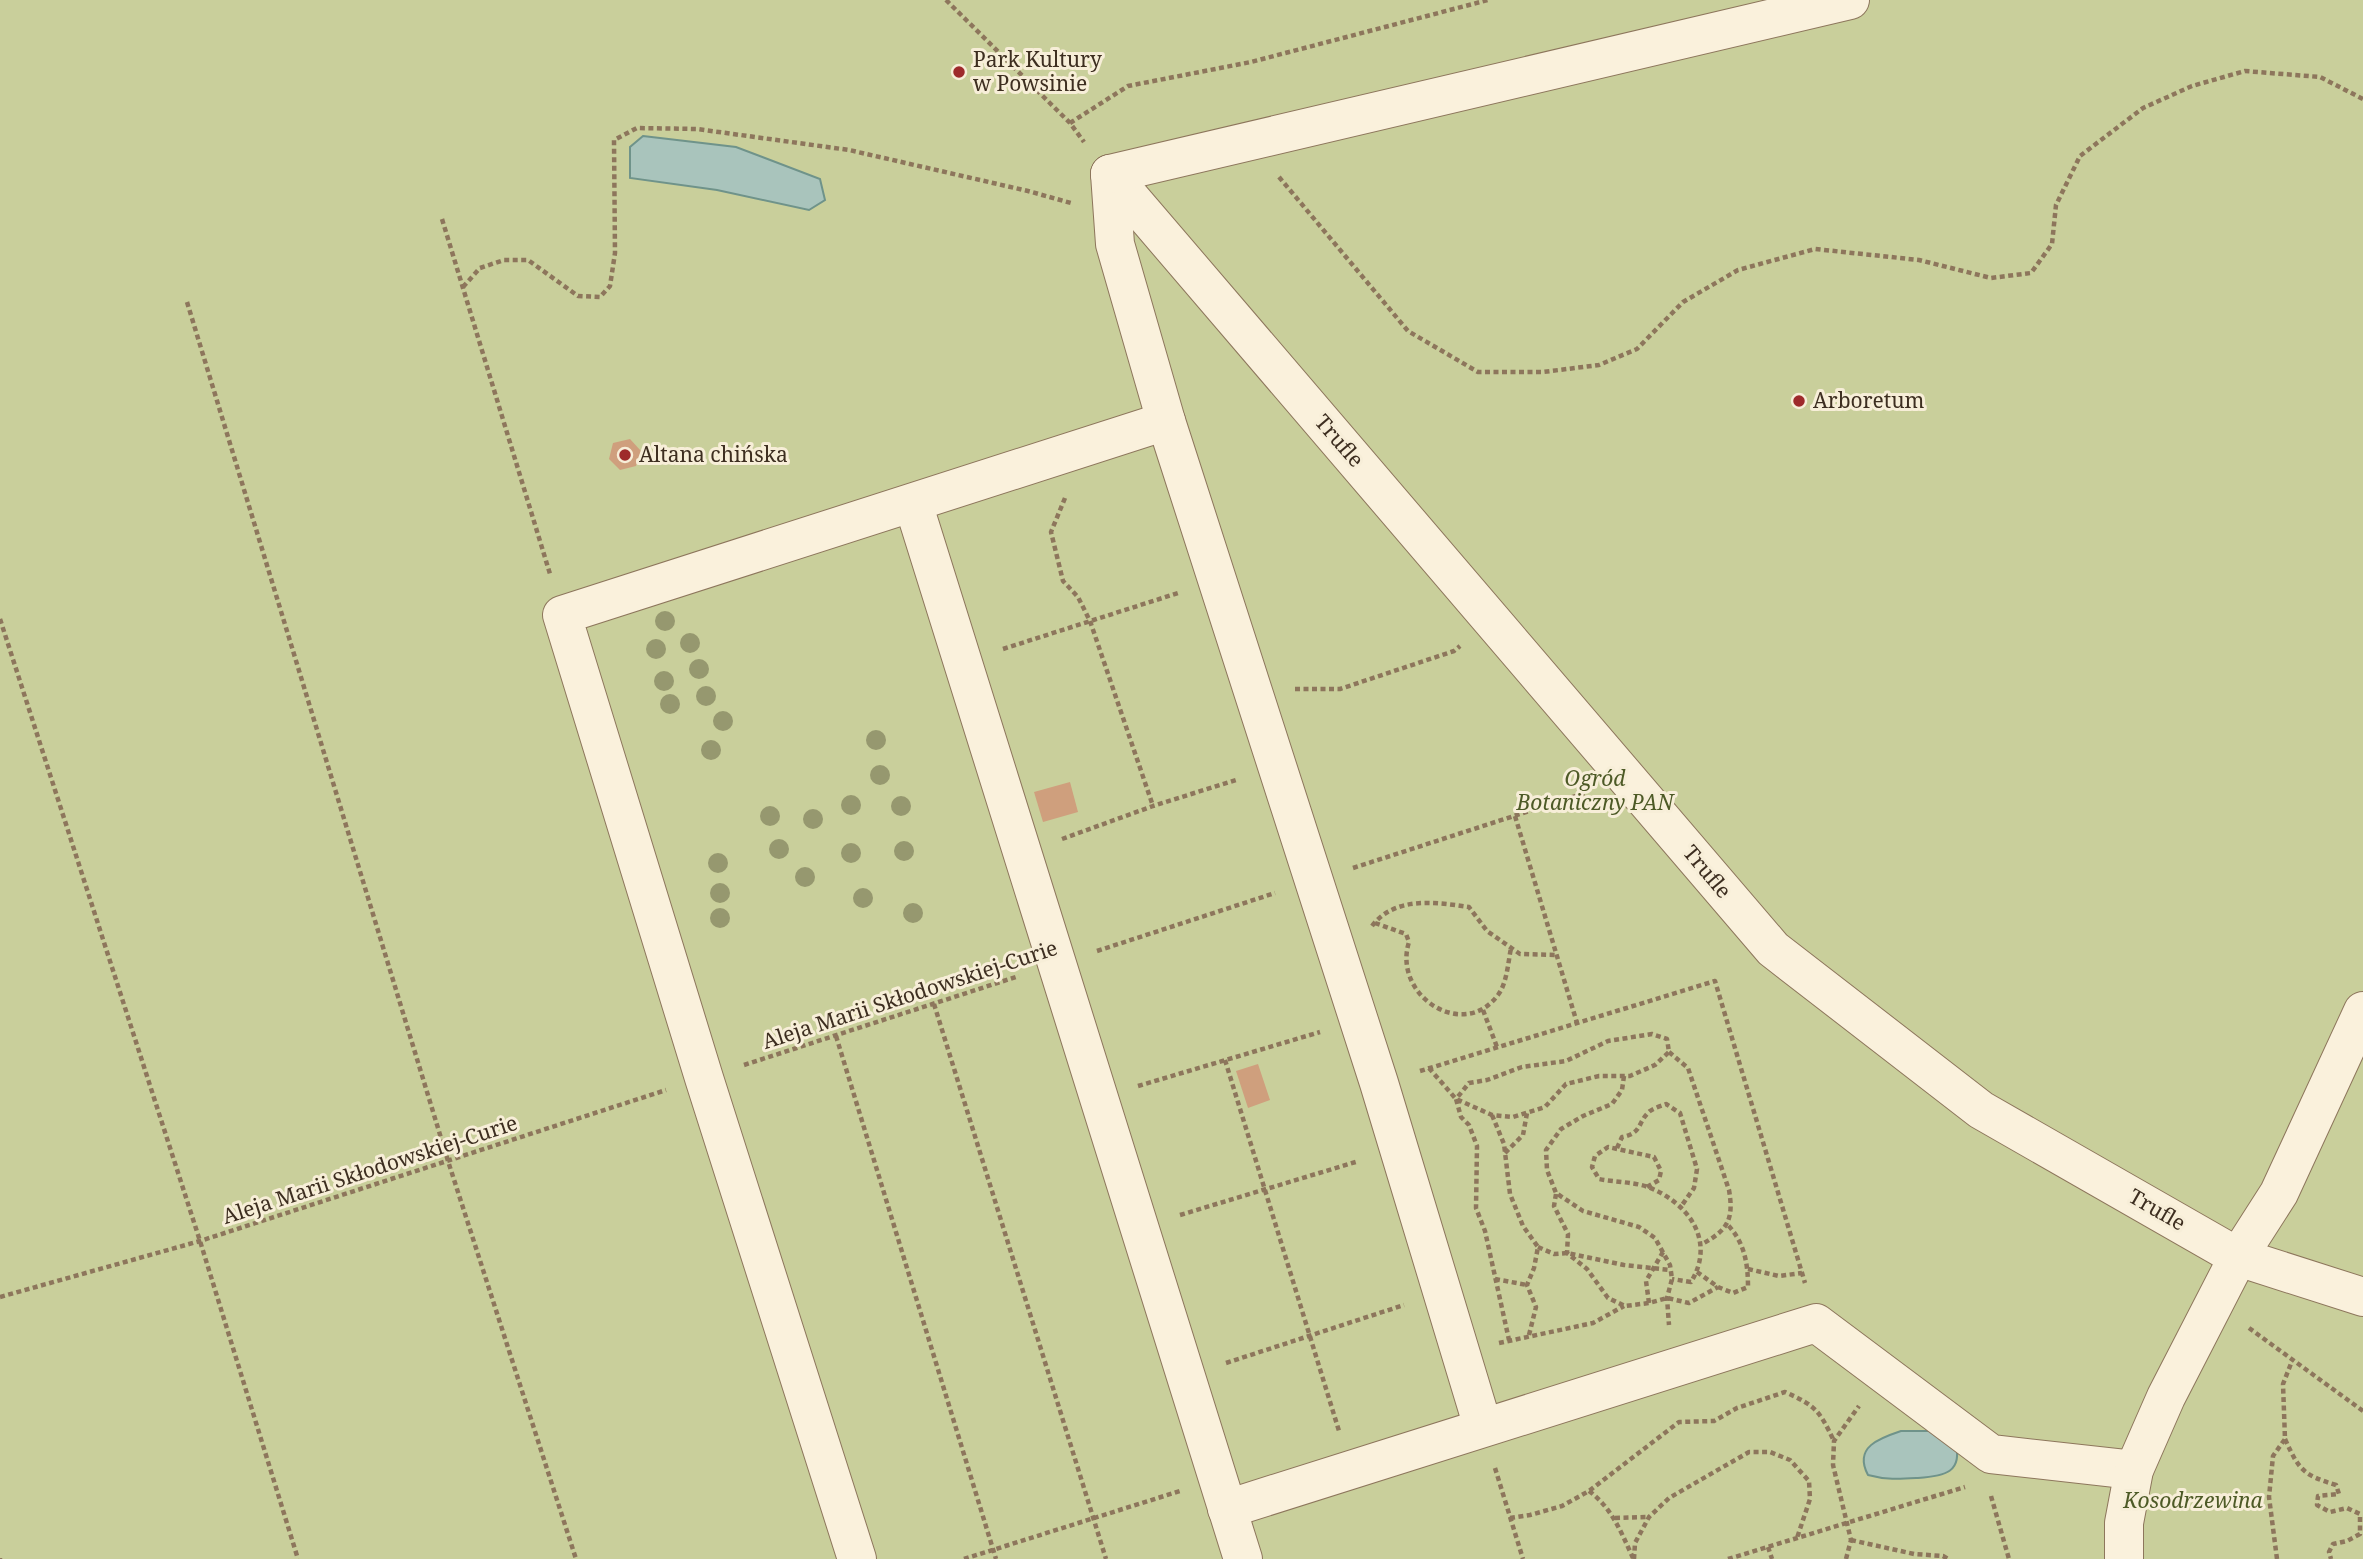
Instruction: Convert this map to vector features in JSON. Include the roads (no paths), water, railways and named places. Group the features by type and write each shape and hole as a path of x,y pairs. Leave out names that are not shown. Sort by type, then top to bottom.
{"street":[{"path":"1483,1427 1379,1083 1166,421 1115,244 1110,174 1850,0"},
{"name":"Trufle","path":"1110,174 1773,949 1981,1110 2238,1257 2363,1297"},
{"path":"856,1559 562,615 1166,421"},
{"path":"913,503 1243,1559"},
{"path":"2124,1559 2124,1523 2134,1470 2166,1397 2238,1257 2279,1193 2363,1011"},
{"path":"1222,1494 1350,1469 1816,1323 1887,1377 1989,1467 2134,1470"}],"water":[{"path":"643,136 736,147 820,179 825,200 809,210 717,190 630,178 630,147"},
{"path":"1901,1431 1933,1431 1955,1441 1957,1460 1954,1466 1944,1474 1927,1477 1893,1479 1868,1475 1864,1465 1866,1451 1877,1441"}],"place":[{"name":"Park Kultury w Powsinie","path":"959,72"},
{"name":"Arboretum","path":"1799,401"},
{"name":"Altana chińska","path":"625,455"}],"park label":[{"name":"Ogród Botaniczny PAN","path":"1595,791"},
{"name":"Kosodrzewina","path":"2193,1501"}]}
